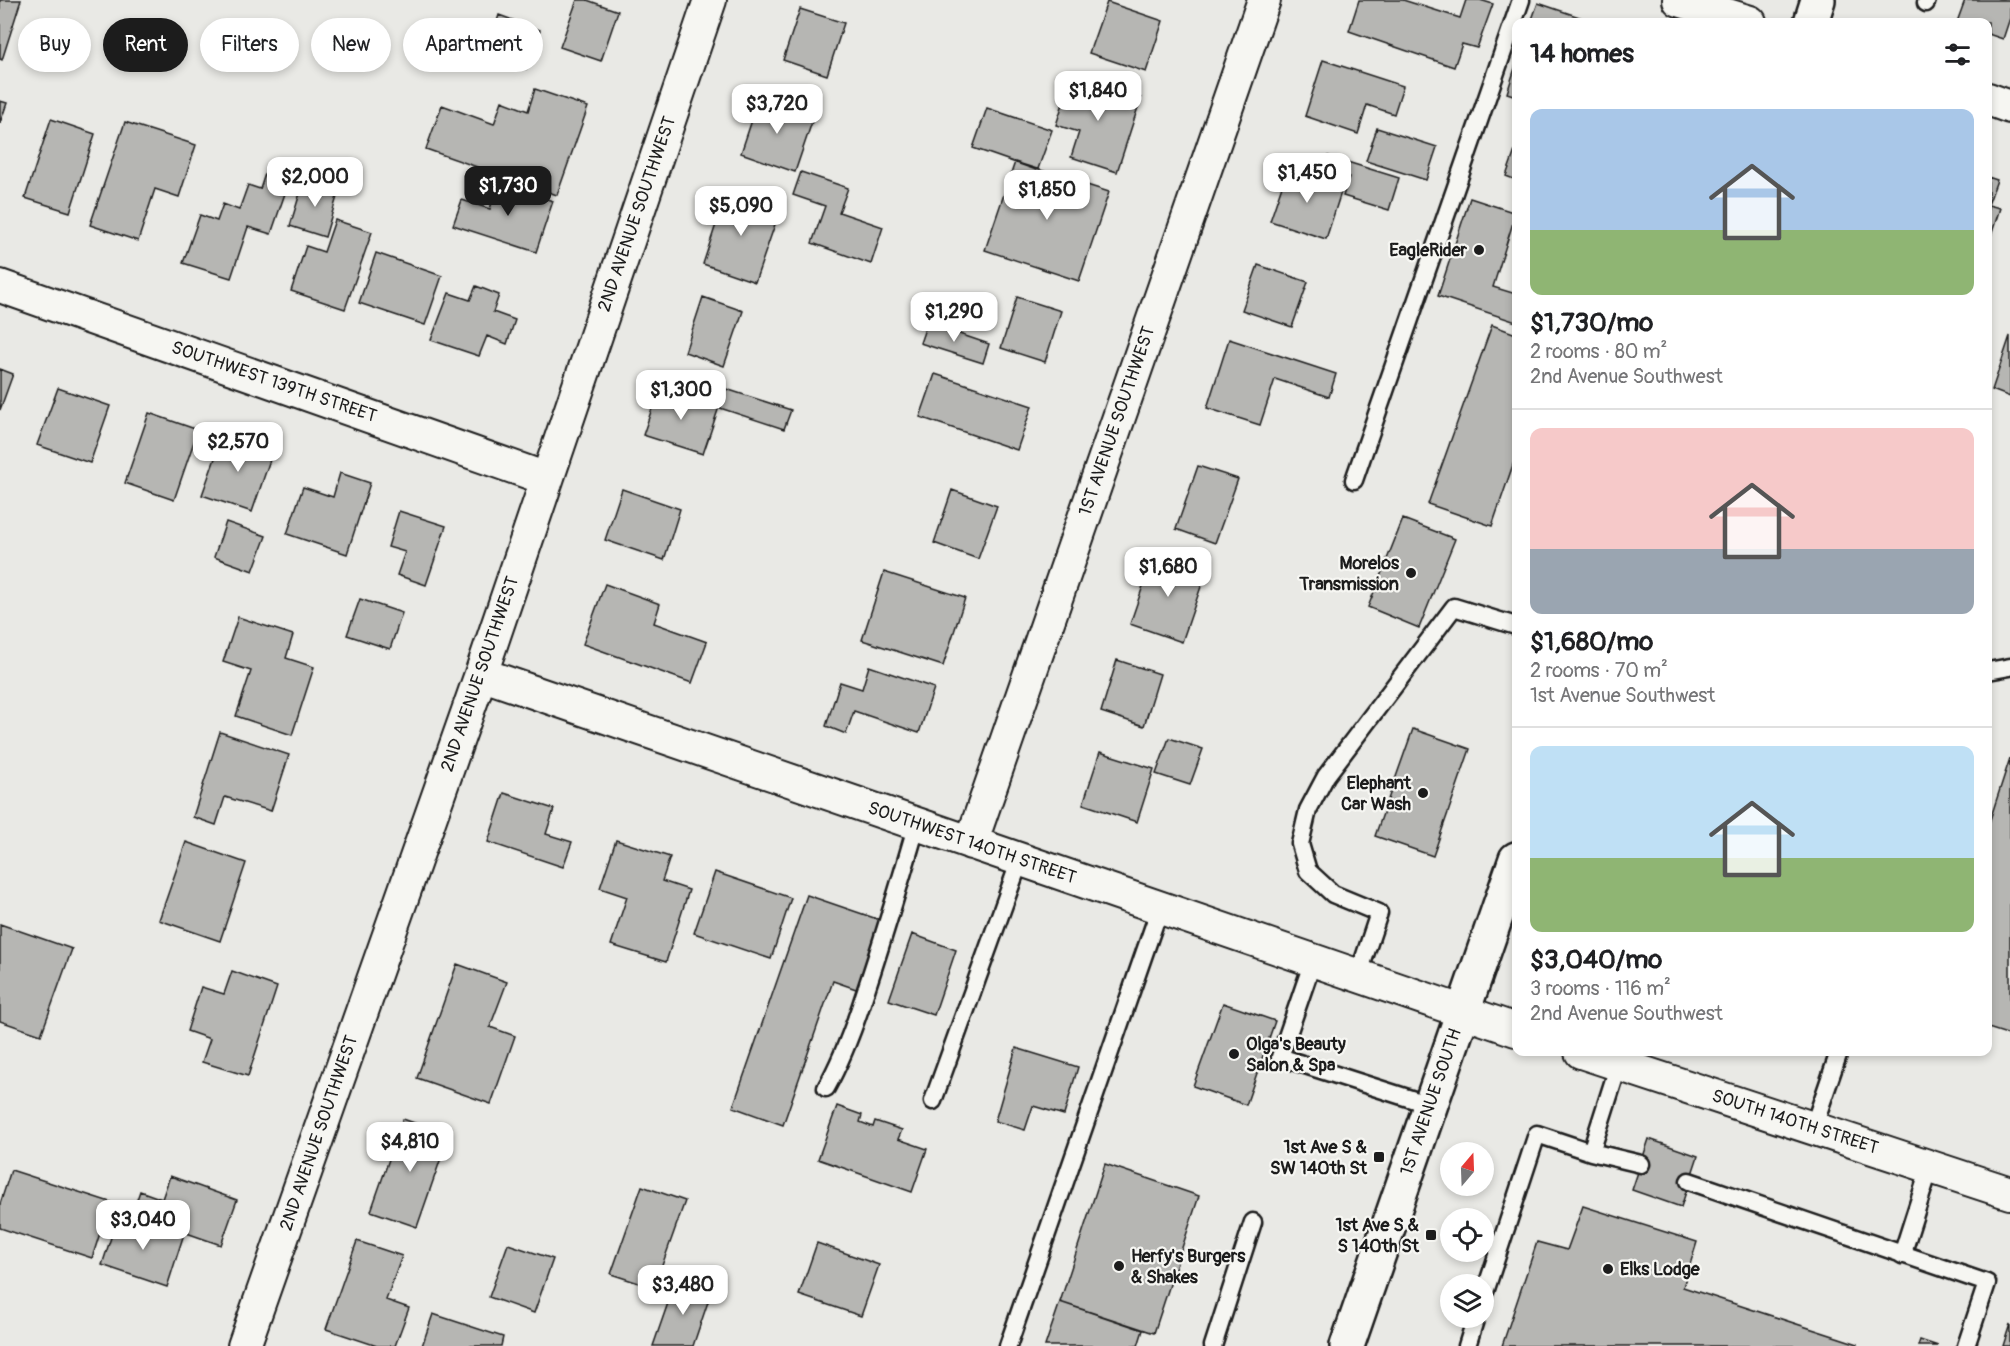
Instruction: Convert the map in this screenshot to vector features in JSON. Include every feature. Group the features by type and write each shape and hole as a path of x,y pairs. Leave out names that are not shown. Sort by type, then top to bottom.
{"main road":[{"path":"1811,18 1818,0"},
{"name":"1ST AVENUE SOUTH","path":"1347,1346 1512,871"}],"street":[{"name":"2ND AVENUE SOUTHWEST","path":"244,1346 481,674 710,0"},
{"name":"1ST AVENUE SOUTHWEST","path":"970,843 1264,0"},
{"path":"1690,2 1738,18"},
{"path":"1992,100 2010,107"},
{"name":"SOUTHWEST 139TH STREET","path":"0,286 548,479"},
{"name":"SOUTHWEST 140TH STREET","path":"481,674 1463,1012"},
{"path":"1463,1012 1512,1029"},
{"name":"SOUTH 140TH STREET","path":"1594,1056 2010,1193"}],"lane":[{"path":"1515,18 1521,0"},
{"path":"1354,480 1512,26"},
{"path":"1358,976 1379,914 1333,894 1308,871 1300,844 1308,810 1326,776 1454,607 1512,625"},
{"path":"1992,670 2010,667"},
{"path":"826,1088 838,1068 857,1019 917,824"},
{"path":"933,1101 1020,860"},
{"path":"1008,1346 1160,908"},
{"path":"1313,961 1280,1057 1430,1104"},
{"path":"1813,1128 1838,1056"},
{"path":"1591,1152 1619,1064"},
{"path":"1491,1274 1537,1134 1591,1152 1641,1164"},
{"path":"1902,1255 1930,1167"},
{"path":"1689,1181 1987,1283 1966,1346"},
{"path":"1213,1346 1253,1222"},
{"path":"1467,1346 1473,1328"}],"building":[{"path":"0,0 21,0 2,60 0,59"},
{"path":"577,0 587,0 618,11 601,61 560,47"},
{"path":"1359,0 1403,0 1460,18 1466,0 1480,0 1493,4 1477,48 1462,44 1454,67 1349,31"},
{"path":"1965,0 2010,0 2010,18 2003,39 1992,35 1992,18 1958,18"},
{"path":"1107,2 1163,21 1146,72 1089,53"},
{"path":"1538,3 1582,18 1532,18"},
{"path":"800,9 844,23 827,75 783,60"},
{"path":"1323,60 1403,86 1394,114 1367,105 1358,134 1305,116"},
{"path":"1072,76 1141,98 1117,172 1071,157 1079,132 1056,125"},
{"path":"1512,77 1512,95 1507,93"},
{"path":"535,89 588,107 557,195 426,149 442,105 494,124 502,101 528,111"},
{"path":"759,99 814,116 795,172 741,153"},
{"path":"0,101 7,103 0,123"},
{"path":"987,108 1052,130 1038,169 973,148"},
{"path":"51,119 95,134 70,212 25,198"},
{"path":"125,122 196,145 179,197 155,189 138,241 90,225"},
{"path":"1377,128 1437,147 1426,180 1366,161"},
{"path":"1328,156 1399,178 1389,210 1343,196 1349,177 1324,169"},
{"path":"1512,159 1512,178 1506,176"},
{"path":"1015,162 1109,192 1079,281 985,250"},
{"path":"1288,168 1343,186 1326,239 1270,221"},
{"path":"266,171 290,179 271,234 248,227 231,278 183,263 200,215 217,221 223,204 239,210 248,185 260,189"},
{"path":"801,172 848,188 839,212 883,227 871,264 812,243 825,206 793,195"},
{"path":"1992,178 1997,180 1992,194"},
{"path":"304,180 339,190 325,237 290,226"},
{"path":"498,183 553,201 536,252 453,225 462,200 490,209"},
{"path":"727,191 780,210 755,282 703,264"},
{"name":"EagleRider","path":"1470,198 1512,212 1512,226 1493,287 1512,293 1512,321 1438,296"},
{"path":"1992,206 2000,208 1992,233"},
{"path":"335,220 372,232 345,309 291,291 306,246 324,252"},
{"path":"376,253 442,276 425,325 359,303"},
{"path":"1258,265 1308,282 1292,327 1242,310"},
{"path":"476,286 499,295 493,312 515,320 507,344 487,336 479,356 431,340 449,293 470,300"},
{"path":"703,297 743,311 724,366 685,352"},
{"path":"1017,297 1061,311 1045,362 1001,348"},
{"path":"927,323 989,344 983,363 920,343"},
{"path":"1492,325 1512,332 1512,468 1492,526 1428,504"},
{"path":"2010,336 2010,397 1992,390"},
{"path":"1229,339 1336,374 1329,397 1275,379 1260,425 1207,408"},
{"path":"0,369 13,374 0,410"},
{"path":"935,374 1032,406 1017,450 920,417"},
{"path":"58,388 110,406 90,463 37,445"},
{"path":"659,388 719,407 703,454 643,435"},
{"path":"726,389 791,410 784,429 720,408"},
{"path":"149,413 198,430 174,500 125,483"},
{"path":"224,433 273,451 252,512 202,495"},
{"path":"1198,466 1238,479 1215,543 1176,529"},
{"path":"340,473 370,483 347,554 287,534 303,487 333,497"},
{"path":"622,489 680,509 664,560 605,540"},
{"path":"952,490 997,506 978,559 934,543"},
{"path":"399,511 446,526 426,585 397,575 405,552 388,547"},
{"name":"Morelos Transmission","path":"1403,519 1455,539 1419,628 1368,607"},
{"path":"226,522 266,536 253,571 214,557"},
{"path":"1154,554 1206,572 1182,642 1130,624"},
{"path":"884,572 965,598 943,666 862,640"},
{"path":"605,584 660,604 654,623 707,642 692,683 583,644"},
{"path":"360,599 402,613 390,649 347,635"},
{"path":"238,617 293,635 286,658 314,667 292,735 236,716 251,671 223,662"},
{"path":"1117,660 1160,674 1144,726 1101,712"},
{"path":"869,666 934,688 919,733 854,711 846,734 826,726 840,682 862,689"},
{"name":"Elephant Car Wash","path":"1413,729 1470,749 1433,856 1375,836"},
{"path":"220,732 289,755 271,811 225,797 216,825 193,817"},
{"path":"1169,738 1203,749 1190,785 1156,774"},
{"path":"1100,752 1154,769 1137,822 1083,804"},
{"path":"2010,758 2010,1035 1992,1029 1992,814"},
{"path":"504,793 554,809 546,834 572,842 563,867 488,842"},
{"path":"616,840 670,857 662,881 689,890 666,962 611,945 627,897 600,888"},
{"path":"186,842 246,863 220,941 159,920"},
{"path":"715,872 791,898 771,959 694,933"},
{"path":"807,895 883,921 859,990 833,981 783,1125 733,1107"},
{"path":"0,924 72,949 41,1035 0,1021"},
{"path":"912,934 956,950 934,1015 889,1000"},
{"path":"457,964 507,982 490,1027 515,1036 491,1104 417,1078"},
{"path":"232,971 277,987 248,1076 202,1062 210,1039 187,1031 201,987 224,994"},
{"name":"Olga's Beauty Salon & Spa","path":"1223,1003 1275,1021 1246,1105 1193,1086"},
{"path":"1016,1048 1078,1067 1064,1115 1033,1106 1025,1130 995,1121"},
{"path":"837,1106 862,1115 860,1122 873,1127 875,1121 902,1130 898,1139 927,1149 912,1192 818,1159"},
{"path":"403,1119 449,1135 417,1227 371,1211"},
{"path":"1649,1139 1698,1156 1681,1207 1632,1190"},
{"path":"1105,1164 1199,1196 1154,1333 1060,1302"},
{"path":"11,1170 110,1202 92,1258 0,1228 0,1204"},
{"path":"170,1176 237,1200 221,1245 132,1214 140,1191 162,1199"},
{"path":"642,1186 685,1201 654,1288 611,1274"},
{"name":"Elks Lodge","path":"1583,1206 1697,1242 1683,1287 1858,1344 1857,1346 1502,1346 1537,1242 1567,1250"},
{"path":"118,1216 183,1237 167,1287 102,1265"},
{"path":"357,1241 402,1256 386,1300 409,1308 395,1346 377,1346 326,1329"},
{"path":"817,1243 879,1265 861,1316 799,1295"},
{"path":"508,1244 553,1259 534,1313 489,1297"},
{"path":"676,1280 711,1293 693,1346 653,1346"},
{"path":"1060,1302 1143,1330 1138,1346 1045,1346"},
{"path":"433,1314 503,1337 501,1346 422,1346"},
{"path":"2010,1324 2010,1346 2003,1346"},
{"path":"1920,1340 1938,1346 1918,1346"}],"place":[{"name":"EagleRider","path":"1479,250"},
{"name":"Morelos Transmission","path":"1411,573"},
{"name":"Elephant Car Wash","path":"1423,793"},
{"name":"Olga's Beauty Salon & Spa","path":"1234,1054"},
{"name":"1st Ave S & SW 140th St","path":"1379,1157"},
{"name":"1st Ave S & S 140th St","path":"1431,1235"},
{"name":"Herfy's Burgers & Shakes","path":"1119,1266"},
{"name":"Elks Lodge","path":"1608,1269"}]}
